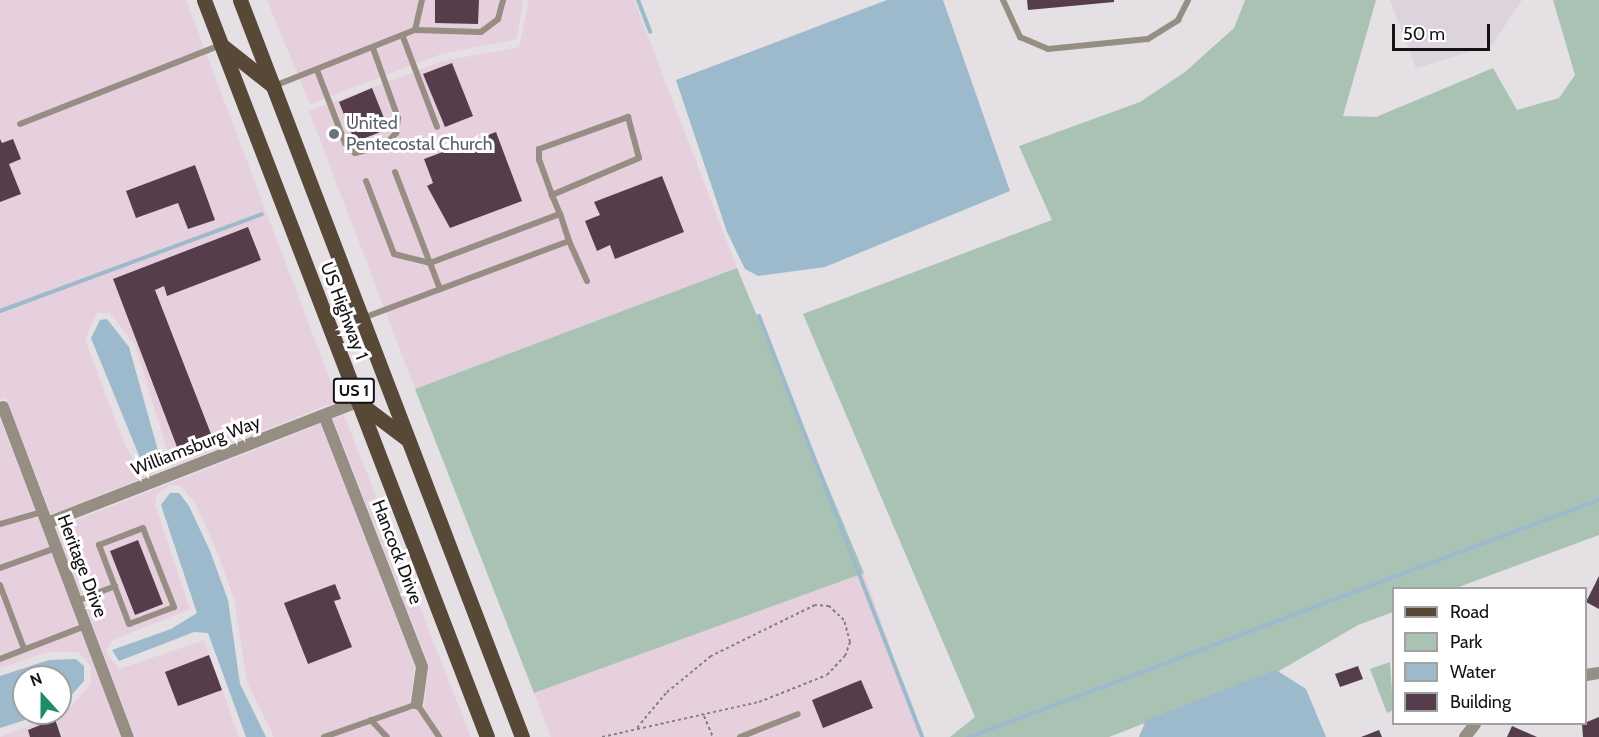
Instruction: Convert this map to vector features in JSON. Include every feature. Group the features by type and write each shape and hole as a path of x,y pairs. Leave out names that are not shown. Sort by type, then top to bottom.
{"main road":[{"name":"US Highway 1","path":"204,0 487,737"},
{"name":"US Highway 1","path":"240,0 522,737"},
{"path":"222,45 273,87"},
{"path":"358,402 409,441"}],"street":[{"name":"Williamsburg Way","path":"45,517 358,402"},
{"name":"Heritage Drive","path":"3,407 128,737"},
{"name":"Hancock Drive","path":"324,415 423,667 417,704"}],"lane":[{"path":"414,30 422,0"},
{"path":"273,87 403,37 414,30 481,32 498,18 503,0"},
{"path":"1003,0 1020,37 1048,49 1148,39 1178,20 1188,0"},
{"path":"403,37 436,127"},
{"path":"20,124 222,45"},
{"path":"317,69 345,142 355,153 384,146 396,133 398,118 373,48"},
{"path":"552,195 639,158 628,117 539,149 552,195 587,280"},
{"path":"395,172 440,289"},
{"path":"366,181 394,254 430,263 560,214"},
{"path":"362,318 569,241"},
{"path":"0,524 45,517"},
{"path":"143,528 174,607 129,624 114,586 99,545 143,528"},
{"path":"0,568 56,548"},
{"path":"0,585 24,649"},
{"path":"77,601 114,586"},
{"path":"0,659 86,626"},
{"path":"324,737 417,704 439,737"},
{"path":"740,737 798,714"},
{"path":"371,720 387,737"},
{"path":"346,728 350,737"}],"path":[{"path":"602,737 704,716 827,675 845,657 850,642 844,620 829,606 815,605 711,656 666,693 636,729"},
{"path":"704,716 713,737"}],"shaded area":[{"path":"0,0 186,0 338,401 172,466 135,345 110,313 97,313 85,339 124,443 136,463 156,473 51,514 6,398 0,400"},
{"path":"267,0 523,0 517,39 441,54 310,104"},
{"path":"529,0 634,0 737,268 415,389 309,111 443,61 519,47"},
{"path":"1390,0 1522,0 1492,45 1416,68"},
{"path":"344,415 471,737 274,737 247,682 234,599 216,549 195,503 181,486 170,485 157,494 155,504 190,609 113,640 105,651 119,669 204,640 239,737 135,737 56,528 321,424 415,667 409,709 423,713 429,665 333,419"},
{"path":"0,419 121,737 0,737 32,725 72,725 72,705 90,685 91,666 78,652 48,652 0,668"},
{"path":"864,573 922,737 551,737 534,693"}],"green space":[{"path":"1245,0 1376,0 1343,116 1376,117 1493,68 1517,110 1559,98 1575,75 1553,0 1599,0 1599,535 1459,587 1392,587 1392,612 1358,625 1279,671 1109,737 950,737 975,717 803,314 1052,220 1019,146 1140,102 1185,72 1234,28"},
{"path":"737,268 864,573 534,693 415,389"},
{"path":"1390,662 1392,710 1387,713 1370,669"}],"water":[{"path":"887,0 943,0 1010,191 825,267 758,276 745,269 727,232 676,80"},
{"path":"107,319 129,347 162,465 140,458 91,338 100,320"},
{"path":"170,493 179,493 189,506 210,551 228,600 240,684 266,737 246,737 208,633 194,632 119,661 112,650 171,629 197,613 161,505"},
{"path":"76,659 84,666 84,681 72,695 72,665 34,665 49,660"},
{"path":"1276,670 1306,689 1326,737 1139,737 1146,720"},
{"path":"12,672 12,724 0,728 0,676"}],"building":[{"path":"435,0 479,0 478,24 435,23"},
{"path":"1027,0 1114,0 1114,2 1028,10"},
{"path":"452,63 473,116 445,127 423,74"},
{"path":"372,88 384,118 378,120 383,131 355,142 339,102"},
{"path":"496,132 522,201 450,228 427,186 433,183 424,159"},
{"path":"0,139 2,143 13,139 21,159 9,164 21,194 0,202"},
{"path":"195,165 215,220 188,229 178,203 136,218 126,191"},
{"path":"662,176 684,232 615,259 610,245 597,251 585,221 600,215 594,202"},
{"path":"248,227 261,260 167,296 164,286 155,290 211,434 177,447 113,279"},
{"path":"138,540 163,604 135,615 110,551"},
{"path":"1599,576 1599,609 1587,603"},
{"path":"335,584 341,599 334,601 352,647 308,664 284,603"},
{"path":"209,655 222,690 178,706 165,672"},
{"path":"1358,666 1363,679 1340,687 1335,674"},
{"path":"861,680 873,708 823,728 812,700"},
{"path":"1599,717 1599,737 1583,737 1582,725 1587,725 1587,722"},
{"path":"40,725 57,725 61,737 30,737 28,730"},
{"path":"1512,726 1537,737 1507,737"},
{"path":"1379,730 1382,737 1361,737"}],"waterway":[{"path":"638,0 650,32"},
{"path":"0,311 262,214"},
{"path":"759,316 922,737"},
{"path":"969,737 1599,500"}],"place":[{"name":"United Pentecostal Church","path":"334,134"}]}
